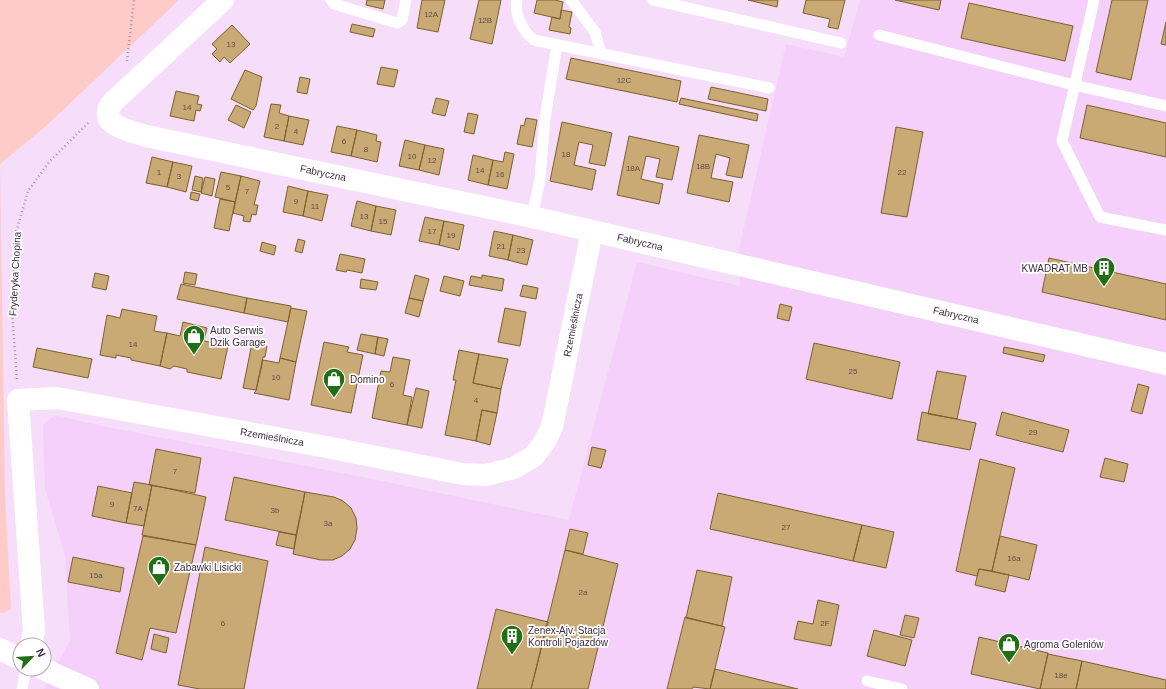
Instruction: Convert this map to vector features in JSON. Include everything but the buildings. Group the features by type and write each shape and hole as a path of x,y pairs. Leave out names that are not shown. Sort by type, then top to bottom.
{"street":[{"path":"110,117 109,106 223,0"},
{"name":"Fabryczna","path":"110,117 121,128 146,136 532,217 1166,364"},
{"name":"Rzemieślnicza","path":"18,400 57,398 463,474 486,475 514,468 534,456 552,428 592,231"},
{"path":"18,400 34,631 33,637"},
{"path":"0,649 12,655"},
{"path":"52,673 88,689"}],"lane":[{"path":"331,0 334,4 396,23 402,20 406,0"},
{"path":"517,0 517,12 521,24 534,40 769,88"},
{"path":"571,0 595,32 601,53"},
{"path":"653,0 841,43"},
{"path":"1094,0 1062,141 1100,217 1166,230"},
{"path":"879,35 1074,85 1166,106"},
{"path":"532,217 540,179 545,118 557,45"},
{"path":"22,689 24,677"},
{"path":"867,681 902,689"}],"path":[{"path":"133,83 126,65 134,0"},
{"name":"Fryderyka Chopina","path":"18,400 12,312 16,232 28,191 50,161 89,122 110,117"}],"shaded area":[{"path":"0,0 179,0 46,126 0,164"},
{"path":"860,0 1166,0 1166,689 44,689 50,677 52,677 52,674 70,641 65,555 45,489 43,425 55,415 102,426 377,480 569,520 637,262 740,286 738,254 786,44 844,57"},
{"path":"0,164 5,494 11,609 4,613 0,612"}],"place":[{"name":"KWADRAT MB","path":"1104,288"},
{"name":"Auto Serwis Dzik Garage","path":"194,356"},
{"name":"Domino","path":"334,398"},
{"name":"Zabawki Lisicki","path":"159,586"},
{"name":"Zenex-Ajv. Stacja Kontroli Pojazdów","path":"512,656"},
{"name":"Agroma Goleniów","path":"1009,664"}]}
